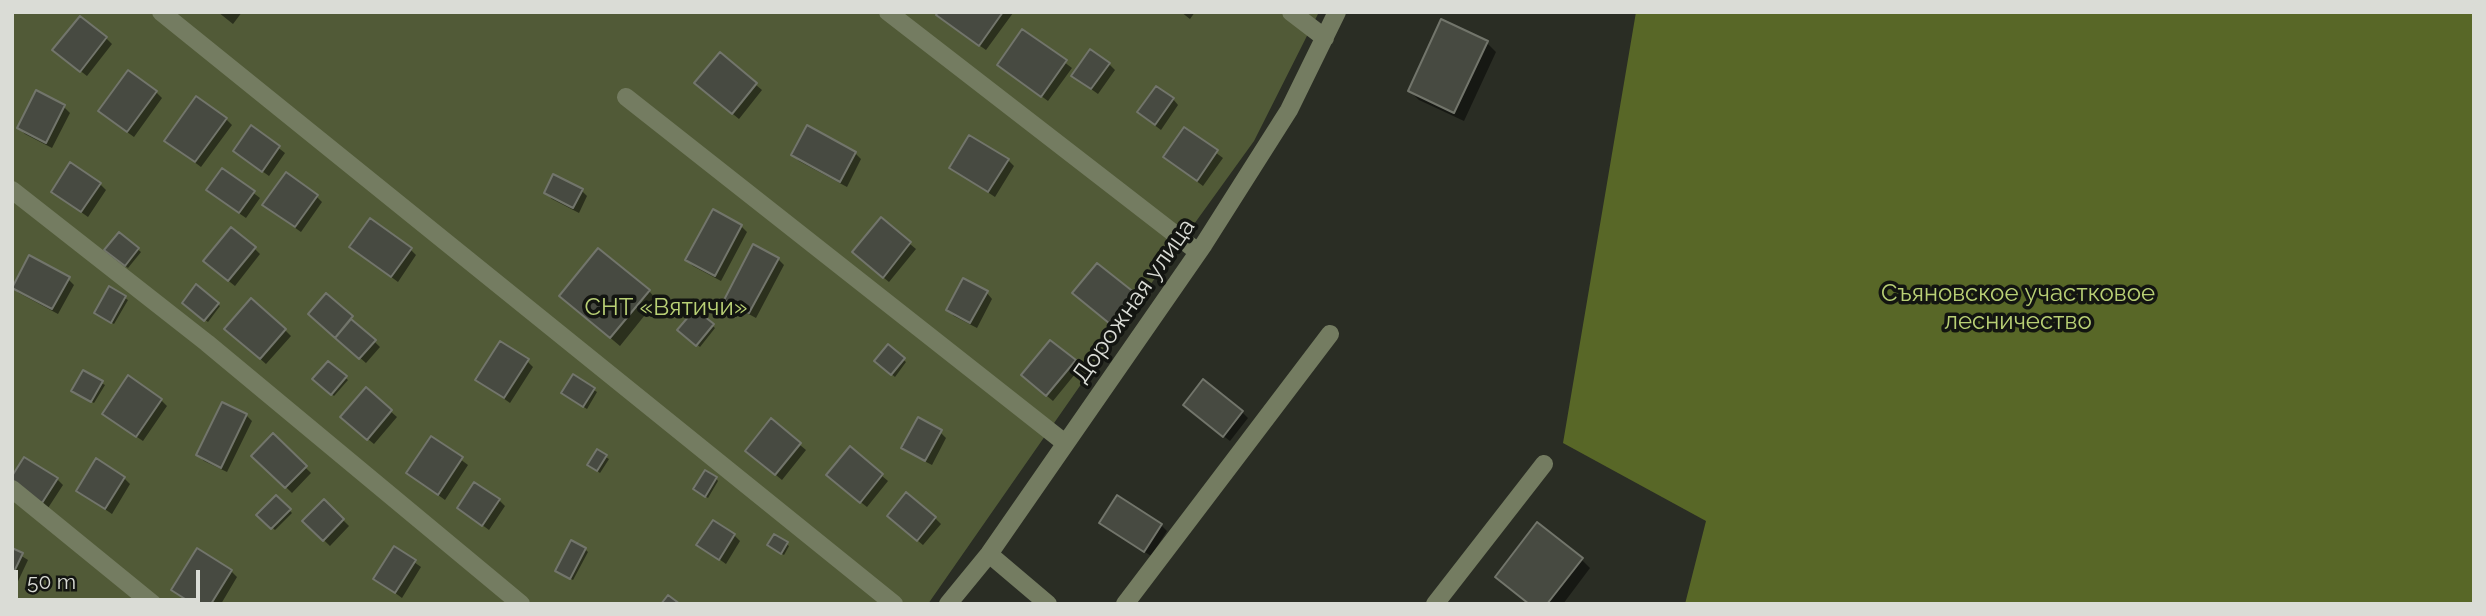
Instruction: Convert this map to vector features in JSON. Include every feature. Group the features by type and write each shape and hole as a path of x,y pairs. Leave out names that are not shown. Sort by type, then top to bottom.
{"street":[{"path":"161,12 894,604"},
{"path":"888,12 1198,253"},
{"path":"1291,12 1325,37"},
{"name":"Дорожная улица","path":"948,604 989,554 1198,253 1289,110 1337,12"},
{"path":"626,97 1065,443"},
{"path":"12,190 207,343 522,604"},
{"path":"1125,604 1330,334"},
{"path":"1435,604 1544,464"},
{"path":"12,489 153,604"},
{"path":"989,554 1048,604"}],"green space":[{"name":"СНТ «Вятичи»","path":"12,12 1319,12 1254,141 928,604 12,604"},
{"name":"Съяновское участковое лесничество","path":"1636,12 2474,12 2474,604 1685,604 1706,521 1563,443"}],"building":[{"path":"938,12 1003,12 979,46 936,15"},
{"path":"80,16 107,37 80,72 52,50"},
{"path":"1441,19 1488,41 1454,113 1408,91"},
{"path":"1022,29 1067,60 1041,97 997,65"},
{"path":"1090,49 1110,63 1091,89 1071,76"},
{"path":"720,52 757,83 732,114 694,83"},
{"path":"128,70 157,91 127,132 98,111"},
{"path":"1156,86 1174,98 1155,125 1137,112"},
{"path":"36,90 65,105 46,143 17,128"},
{"path":"196,96 227,118 195,162 164,141"},
{"path":"251,125 280,146 262,172 233,151"},
{"path":"807,125 856,152 840,182 791,155"},
{"path":"1184,127 1218,150 1197,181 1163,157"},
{"path":"969,135 1009,159 988,192 949,168"},
{"path":"70,162 101,183 81,212 51,192"},
{"path":"222,168 255,191 239,213 206,190"},
{"path":"286,172 318,195 295,227 262,205"},
{"path":"553,174 583,189 573,208 544,193"},
{"path":"713,209 742,225 715,276 685,260"},
{"path":"881,217 911,242 883,278 852,252"},
{"path":"370,218 412,248 391,277 349,247"},
{"path":"231,227 256,247 228,281 203,261"},
{"path":"119,232 139,248 125,266 104,250"},
{"path":"753,244 779,258 749,313 724,300"},
{"path":"598,248 650,290 610,338 559,296"},
{"path":"29,255 70,277 52,309 12,288"},
{"path":"1097,263 1140,297 1115,328 1072,293"},
{"path":"963,278 988,291 970,323 946,310"},
{"path":"196,284 219,303 204,321 182,303"},
{"path":"109,286 126,296 111,323 94,313"},
{"path":"326,293 353,316 335,338 308,314"},
{"path":"251,298 286,329 260,359 224,329"},
{"path":"695,309 714,324 696,346 677,330"},
{"path":"351,319 376,340 359,359 335,338"},
{"path":"1050,340 1076,360 1046,396 1021,375"},
{"path":"500,341 529,359 504,398 475,380"},
{"path":"888,344 905,358 891,375 874,361"},
{"path":"328,361 347,376 331,395 312,379"},
{"path":"83,370 103,381 91,402 71,391"},
{"path":"573,374 595,388 583,407 561,393"},
{"path":"128,375 162,399 136,437 102,414"},
{"path":"1203,379 1243,411 1223,437 1183,405"},
{"path":"366,387 392,410 367,440 340,417"},
{"path":"222,402 247,414 221,468 196,455"},
{"path":"918,417 942,430 925,461 901,448"},
{"path":"771,418 801,443 775,475 745,451"},
{"path":"273,433 307,466 285,488 251,456"},
{"path":"431,436 463,457 438,495 406,473"},
{"path":"850,446 883,474 860,503 826,475"},
{"path":"597,449 607,455 597,471 587,465"},
{"path":"24,457 58,478 42,503 12,485 12,476"},
{"path":"96,458 125,477 105,509 76,491"},
{"path":"705,470 717,477 705,497 693,489"},
{"path":"474,482 500,499 482,526 457,508"},
{"path":"906,492 936,517 917,541 887,516"},
{"path":"276,495 291,509 271,529 256,515"},
{"path":"1117,495 1162,524 1144,552 1099,523"},
{"path":"324,499 344,519 323,541 302,521"},
{"path":"713,520 735,534 719,560 696,545"},
{"path":"1537,522 1583,558 1547,604 1529,604 1495,577"},
{"path":"774,534 788,542 781,554 767,545"},
{"path":"571,540 586,548 570,579 555,571"},
{"path":"394,546 416,560 395,593 373,579"},
{"path":"12,548 23,553 12,576"},
{"path":"197,548 232,570 211,604 193,604 171,590"},
{"path":"668,595 680,604 661,604"}]}
